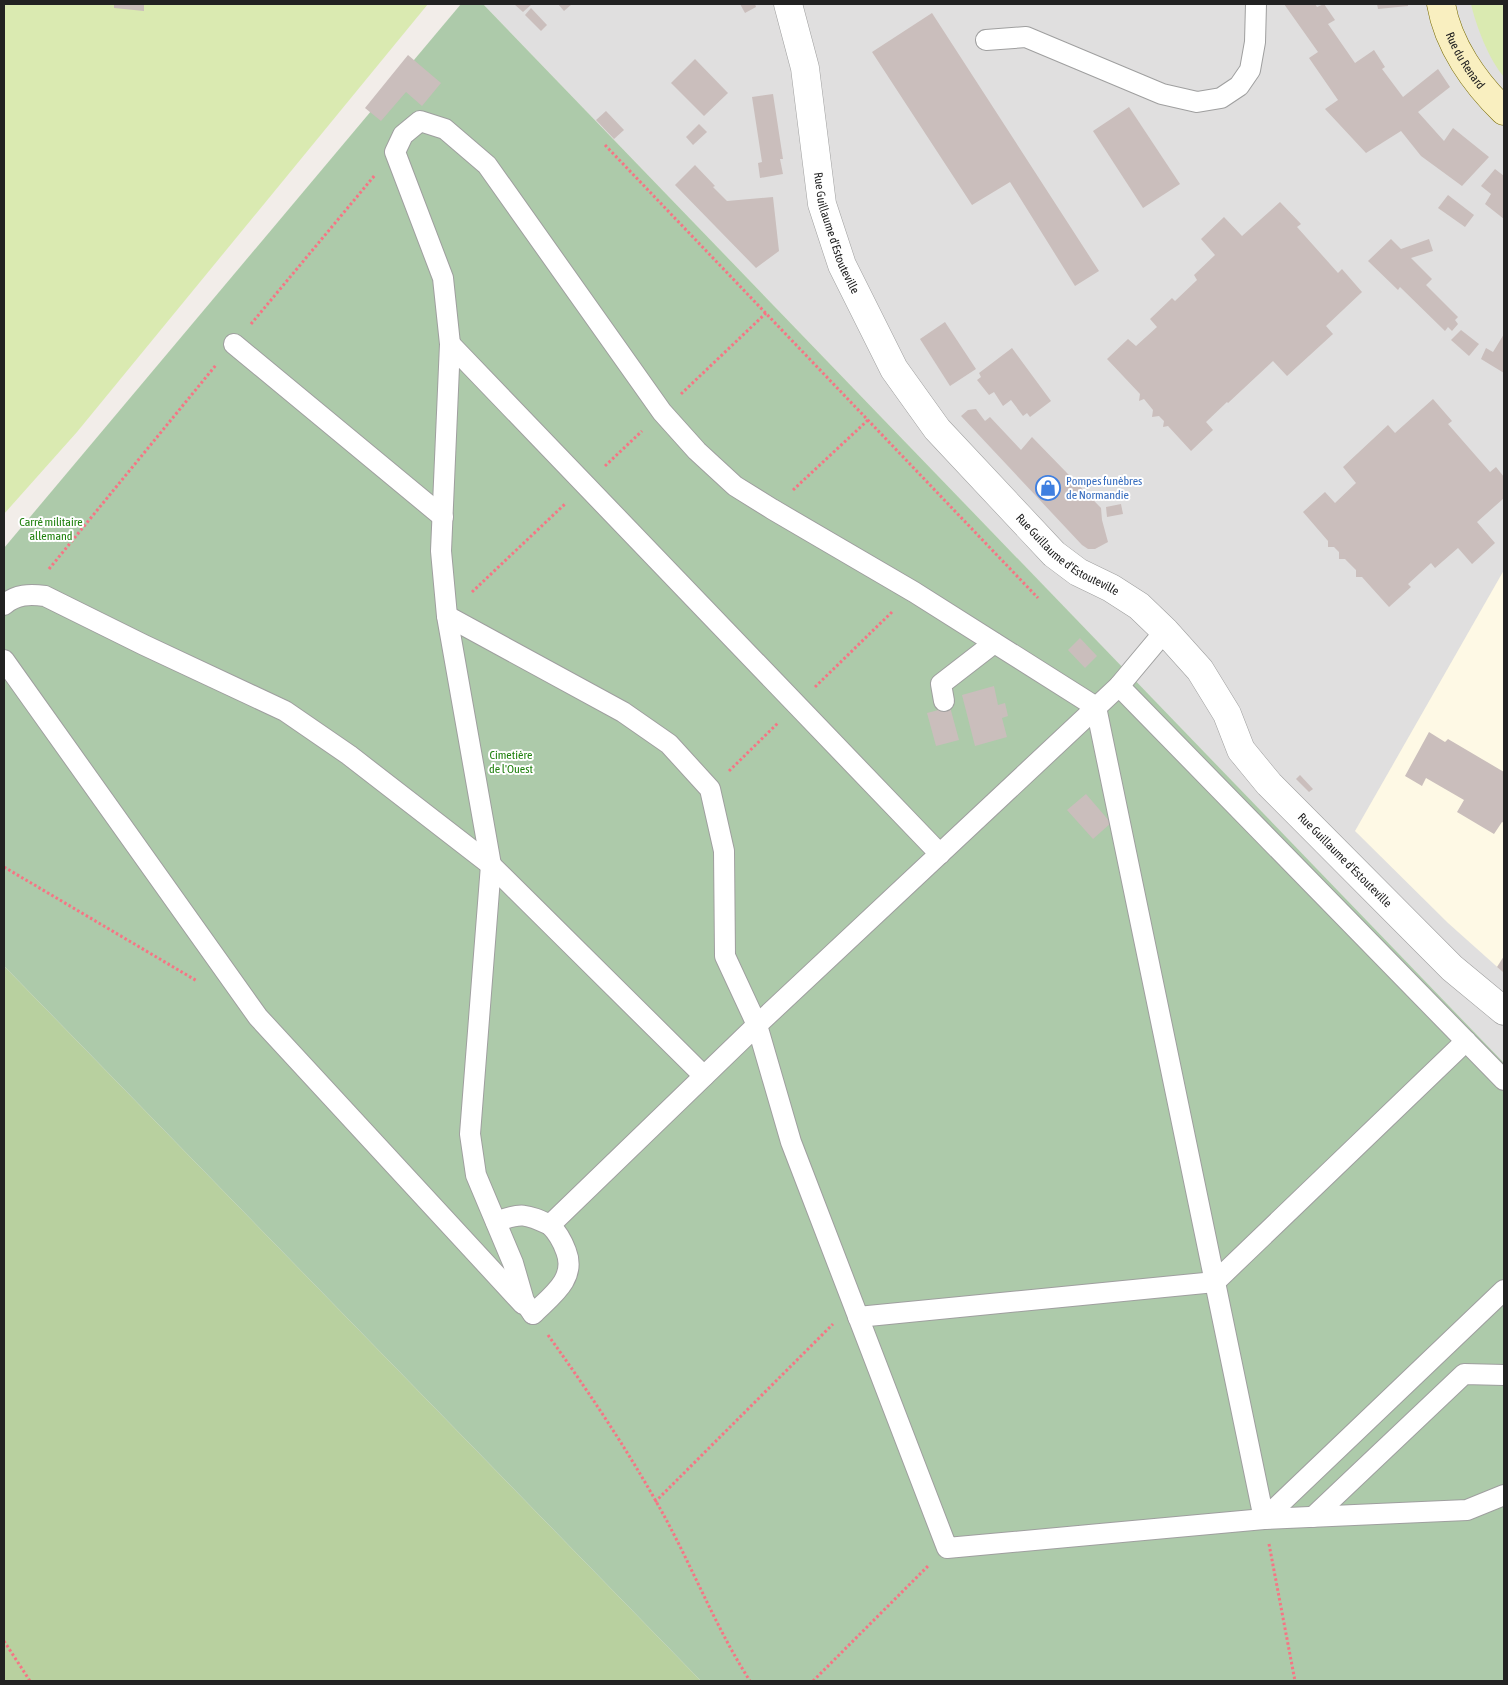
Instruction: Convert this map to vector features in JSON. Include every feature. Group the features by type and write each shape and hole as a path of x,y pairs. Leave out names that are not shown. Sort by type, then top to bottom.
{"street":[{"name":"Rue Guillaume d'Estouteville","path":"788,4 805,68 822,204 842,266 894,369 937,429 1054,554 1078,572 1111,588 1139,606 1165,631 1200,670 1227,714 1241,750 1268,784 1452,968 1504,1011"},
{"name":"Rue du Renard","path":"1441,4 1448,29 1470,71 1487,95 1504,111"}],"lane":[{"path":"986,40 1026,37 1162,94 1197,102 1221,98 1239,86 1250,70 1255,42 1256,4"},
{"path":"533,1314 524,1301 513,1263 476,1175 470,1134 491,865 447,616 441,550 450,344 443,278 395,152 403,135 420,122 445,129 487,165 662,412 697,451 735,486 914,592 1096,707 1264,1519"},
{"path":"234,344 443,516"},
{"path":"450,344 940,854"},
{"path":"4,605 9,600 28,594 45,596 285,711 348,755 491,865 704,1076"},
{"path":"447,616 623,712 669,744 710,789 724,851 725,956 758,1025 791,1142 947,1548 1264,1519 1467,1510 1504,1495"},
{"path":"550,1225 704,1076 1119,686 1165,631"},
{"path":"944,701 941,684 994,642"},
{"path":"4,660 258,1017 533,1314"},
{"path":"1119,686 1504,1080"},
{"path":"855,1311 1215,1282 1466,1041"},
{"path":"496,1222 514,1215 530,1216 550,1225 565,1246 570,1260 568,1273 560,1287 533,1314"},
{"path":"1264,1519 1504,1290"},
{"path":"1313,1517 1464,1374 1504,1375"}],"path":[{"path":"605,145 1038,598"},
{"path":"28,594 395,152"},
{"path":"772,509 868,420"},
{"path":"4,867 199,982"},
{"path":"655,1502 855,1311"},
{"path":"533,1314 622,1445 667,1523 735,1658 750,1681"},
{"path":"1264,1519 1295,1681"},
{"path":"813,1681 947,1548"},
{"path":"4,1640 30,1681"}],"shaded area":[{"path":"483,4 1504,4 1504,1063 1312,864"},
{"path":"1504,570 1504,973 1448,923 1355,831"}],"green space":[{"path":"4,4 428,4 77,432 4,514"},
{"name":"Cimetière de l'Ouest","path":"461,4 483,4 1504,1063 1504,1681 701,1681 4,966 4,548"},
{"path":"1471,4 1504,4 1504,77 1493,62 1476,22"},
{"path":"4,966 701,1681 4,1681"}],"building":[{"path":"114,4 144,4 144,11 114,8"},
{"path":"514,4 532,4 523,12"},
{"path":"558,4 572,4 564,11"},
{"path":"740,4 755,4 756,7 745,13"},
{"path":"1284,4 1315,4 1317,7 1324,4 1335,20 1328,24 1355,63 1374,50 1385,67 1382,69 1403,97 1438,69 1450,87 1418,112 1444,141 1453,128 1489,157 1462,186 1421,156 1401,131 1366,153 1325,109 1338,100 1309,58 1318,52"},
{"path":"1377,4 1408,4 1408,6 1378,9"},
{"path":"531,8 547,25 541,31 525,15"},
{"path":"932,13 1099,271 1075,286 1010,182 972,205 872,52"},
{"path":"408,55 441,83 422,106 406,92 381,121 365,108"},
{"path":"695,59 728,93 704,116 671,83"},
{"path":"773,94 783,159 780,159 783,174 760,178 758,163 762,162 752,97"},
{"path":"1129,107 1180,184 1143,208 1093,131"},
{"path":"606,111 624,130 614,139 596,120"},
{"path":"699,124 707,132 693,145 686,137"},
{"path":"695,165 727,201 773,197 779,251 756,268 675,185"},
{"path":"1495,169 1504,176 1504,219 1485,204 1491,194 1481,186"},
{"path":"1448,195 1474,215 1465,227 1438,208"},
{"path":"1280,202 1301,224 1297,227 1338,273 1342,269 1362,292 1326,326 1333,334 1287,376 1273,361 1227,402 1206,422 1213,430 1191,451 1168,426 1163,427 1164,421 1159,416 1152,417 1153,410 1144,399 1139,401 1140,394 1107,359 1128,339 1136,346 1157,327 1150,319 1172,298 1175,301 1197,280 1194,275 1215,255 1201,239 1224,217 1242,236"},
{"path":"1391,239 1401,249 1429,239 1433,251 1411,258 1432,279 1426,285 1458,317 1455,320 1458,324 1452,331 1448,327 1445,331 1400,287 1398,290 1368,261"},
{"path":"945,322 976,369 950,386 920,339"},
{"path":"1461,330 1479,344 1469,356 1451,340"},
{"path":"1504,334 1504,373 1481,359 1486,348 1493,352"},
{"path":"1012,348 1051,401 1030,417 1027,413 1023,416 1011,400 1003,406 994,392 989,395 977,380 981,377 979,373"},
{"path":"1433,399 1452,421 1448,424 1490,472 1496,467 1504,477 1504,498 1477,522 1495,543 1472,564 1458,548 1435,568 1431,563 1408,584 1411,587 1389,607 1362,577 1356,577 1356,570 1345,559 1339,559 1339,552 1334,547 1328,547 1328,541 1303,512 1325,492 1335,503 1356,483 1343,467 1388,425 1395,433"},
{"path":"976,409 985,421 990,417 1021,450 1032,437 1101,508 1108,542 1095,549 1088,549 1082,545 961,416 968,410"},
{"path":"1121,504 1123,514 1107,517 1106,507"},
{"path":"1080,638 1097,656 1085,668 1068,650"},
{"path":"994,686 998,705 1005,703 1008,716 1002,718 1007,737 975,746 962,695"},
{"path":"950,707 959,740 936,746 927,713"},
{"path":"1429,732 1445,742 1448,739 1504,772 1504,823 1502,822 1494,834 1457,812 1464,800 1426,778 1422,786 1405,776"},
{"path":"1300,775 1313,789 1309,792 1296,779"},
{"path":"1086,794 1111,823 1093,839 1067,810"},
{"path":"1504,956 1504,973 1497,967"}],"place":[{"name":"Pompes funèbres de Normandie","path":"1048,488"}],"park label":[{"name":"Carré militaire allemand","path":"51,529"}]}
